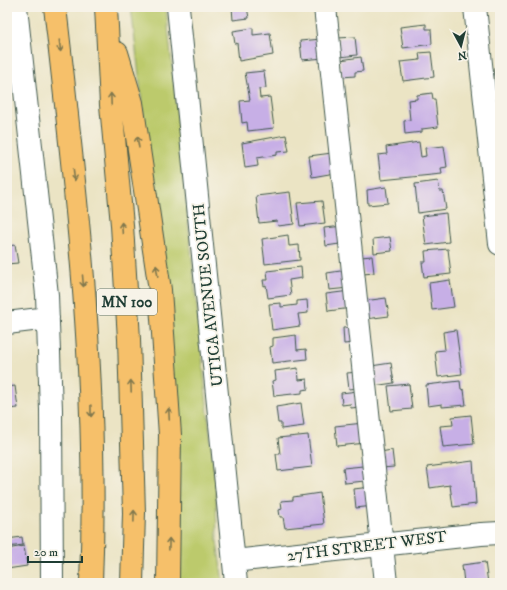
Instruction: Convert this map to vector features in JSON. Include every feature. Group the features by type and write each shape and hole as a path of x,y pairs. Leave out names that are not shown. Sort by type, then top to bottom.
{"highway":[{"name":"MN 100","path":"55,7 68,116 86,311 90,401 91,583"},
{"name":"MN 100","path":"107,14 129,339 134,513 132,583"},
{"path":"107,14 132,103 160,290 170,435 168,583"}],"street":[{"path":"16,7 37,189 48,318 51,410 52,583"},
{"name":"UTICA AVENUE SOUTH","path":"178,7 236,583"},
{"path":"325,7 386,583"},
{"path":"475,7 500,244"},
{"path":"7,323 48,318"},
{"name":"27TH STREET WEST","path":"234,561 382,544 500,533"}],"green space":[{"path":"131,7 166,7 216,492 217,541 223,583 178,583 149,161"}],"building":[{"path":"232,7 247,7 249,18 233,20"},
{"path":"426,24 426,29 431,29 432,44 403,48 400,27"},
{"path":"253,28 253,35 270,33 273,55 239,61 237,43 235,44 233,31"},
{"path":"355,37 357,55 340,57 338,38"},
{"path":"322,39 324,58 302,60 300,41"},
{"path":"431,52 434,77 403,81 400,62 420,60 419,53"},
{"path":"361,57 363,71 355,72 355,76 342,77 340,60"},
{"path":"264,71 266,88 259,89 260,98 270,97 274,128 248,131 247,122 242,123 240,101 250,100 245,73"},
{"path":"432,93 433,99 435,99 438,127 422,129 422,132 405,134 404,121 410,120 408,100 417,99 417,95"},
{"path":"286,135 289,151 277,152 277,155 257,158 258,166 245,168 242,143"},
{"path":"419,142 421,157 426,156 425,148 444,146 447,167 441,168 442,174 381,180 378,155 387,154 386,147"},
{"path":"332,153 335,173 312,177 309,156"},
{"path":"8,177 11,194 7,194"},
{"path":"438,181 440,191 443,191 446,209 418,213 415,184"},
{"path":"386,187 388,203 368,205 367,190"},
{"path":"290,192 294,224 278,226 277,221 259,223 256,196"},
{"path":"322,201 325,223 300,226 297,203"},
{"path":"446,213 449,242 426,245 422,216"},
{"path":"344,226 346,243 326,246 324,228"},
{"path":"288,235 289,246 299,245 300,260 265,264 262,239"},
{"path":"390,237 392,251 374,253 373,239"},
{"path":"15,245 18,263 7,264 7,246"},
{"path":"448,249 451,274 424,277 422,262 426,262 425,251"},
{"path":"372,256 374,273 363,274 361,257"},
{"path":"301,267 302,278 289,280 291,295 268,298 266,285 264,286 263,280 268,280 267,271"},
{"path":"347,270 349,288 329,290 327,273"},
{"path":"450,280 454,307 432,310 429,283"},
{"path":"350,291 352,308 328,311 326,294"},
{"path":"386,298 389,316 366,319 364,301"},
{"path":"307,300 308,313 298,314 300,326 272,330 269,304 281,303 281,307 297,305 297,301"},
{"path":"353,327 354,343 344,344 343,328"},
{"path":"456,330 462,374 438,377 435,351 445,350 443,332"},
{"path":"296,335 297,350 306,349 307,359 272,363 270,347 273,346 273,338"},
{"path":"391,363 394,383 373,386 371,366"},
{"path":"298,368 299,380 307,379 308,389 302,390 302,393 274,396 272,381 276,380 275,371"},
{"path":"358,372 360,388 349,389 347,373"},
{"path":"460,381 461,389 464,390 466,405 442,407 442,404 428,406 426,385"},
{"path":"409,384 412,409 391,411 388,386"},
{"path":"15,386 18,408 7,409 7,387"},
{"path":"358,391 360,407 351,408 350,404 342,405 341,393"},
{"path":"301,403 304,426 281,429 281,423 278,423 276,407"},
{"path":"471,415 474,444 443,447 440,426 453,425 452,417"},
{"path":"364,423 366,443 337,446 335,426"},
{"path":"308,435 312,467 278,471 276,454 280,454 278,438"},
{"path":"392,450 394,467 382,468 380,452"},
{"path":"473,461 476,504 453,507 450,485 430,488 427,467"},
{"path":"363,466 365,481 345,483 343,468"},
{"path":"370,487 373,506 356,508 354,489"},
{"path":"320,493 324,524 285,528 283,517 280,517 279,510 282,509 281,501 293,500 293,497"},
{"path":"22,537 23,545 7,547 7,539"},
{"path":"24,546 27,566 7,569 7,549"},
{"path":"485,562 488,583 464,583 462,565"}]}
